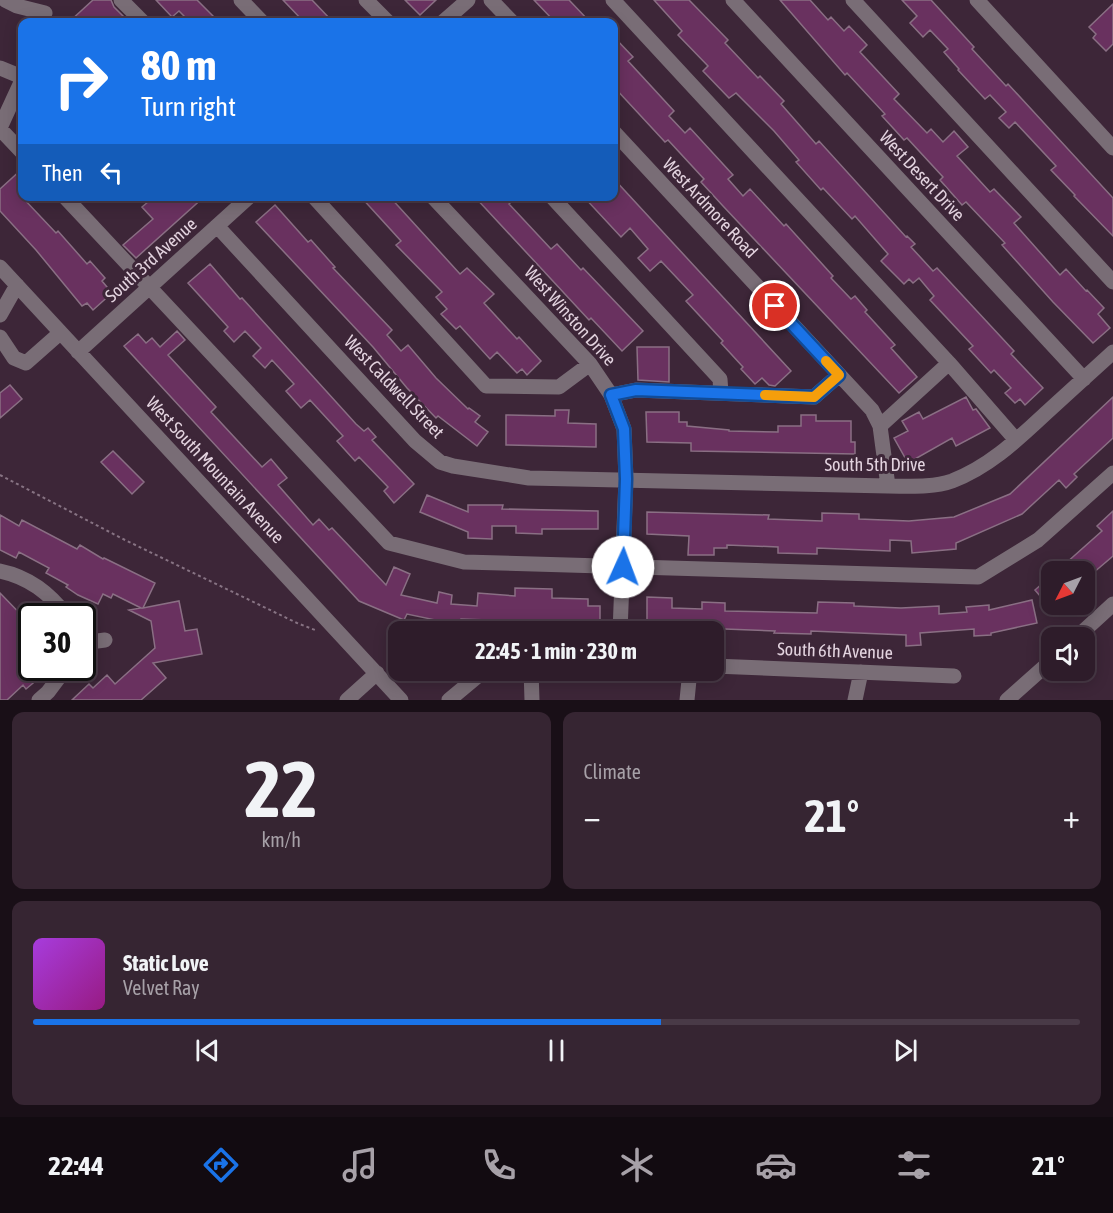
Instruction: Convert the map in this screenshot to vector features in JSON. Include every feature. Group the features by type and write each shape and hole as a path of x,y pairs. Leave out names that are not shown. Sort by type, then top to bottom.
{"street":[{"path":"5,0 17,6 46,12"},
{"path":"121,0 139,18"},
{"path":"241,0 258,18"},
{"path":"366,0 384,18"},
{"path":"448,18 468,0"},
{"path":"491,0 508,18"},
{"path":"613,0 949,363 1016,440"},
{"name":"West Desert Drive","path":"733,0 1083,379"},
{"path":"853,0 1113,282"},
{"path":"977,0 1113,148"},
{"path":"0,68 18,77"},
{"path":"18,88 0,129 18,148"},
{"name":"West Ardmore Road","path":"618,136 872,410 880,426 888,486"},
{"path":"75,201 148,288 389,543 464,562 978,577 1038,540 1113,473"},
{"name":"South 3rd Avenue","path":"78,352 245,201"},
{"path":"318,201 486,386 559,387 590,364"},
{"name":"West Winston Drive","path":"437,201 590,364 611,395 624,429 626,479 621,621"},
{"path":"556,201 720,379 721,393"},
{"name":"West Caldwell Street","path":"218,227 415,441 441,462 529,478 626,479"},
{"name":"West South Mountain Avenue","path":"0,267 401,700"},
{"path":"0,315 17,285"},
{"path":"0,337 14,358 26,363 60,333"},
{"name":"South 5th Drive","path":"626,479 888,486 922,486 950,482 986,463 1016,440 1113,352"},
{"path":"880,426 949,363"},
{"path":"611,395 636,390 814,397 839,375"},
{"path":"0,571 23,577 57,603"},
{"path":"1089,627 1112,607"},
{"path":"96,641 105,640"},
{"name":"South 6th Avenue","path":"724,666 954,676"},
{"path":"1007,700 1041,670"},
{"path":"855,700 861,672"},
{"path":"347,700 377,673"},
{"path":"39,700 56,681"},
{"path":"450,700 472,681"},
{"path":"531,681 532,700"},
{"path":"687,700 689,681"}],"path":[{"path":"0,475 136,545 317,631"}],"building":[{"path":"93,0 111,0 114,7 125,18 73,18"},
{"path":"156,0 197,0 215,18 186,18 179,11 172,17"},
{"path":"283,0 312,0 329,18 300,18"},
{"path":"405,0 436,0 420,15"},
{"path":"534,0 569,0 586,18 551,18"},
{"path":"654,0 689,0 728,40 725,43 758,78 760,76 784,101 781,104 816,144 819,141 906,237 915,244 911,247 933,271 937,268 1014,351 1011,354 1043,388 1025,405 1020,399 1015,403 1005,393 1011,388 994,370 991,373 969,349 973,346 930,300 934,296 919,278 913,283 909,279 904,284 881,261 888,254 855,216 852,219 823,188 821,190 796,162 799,160 774,131 736,93 729,98 703,71 708,66 678,35 682,31"},
{"path":"780,0 810,0 828,20 831,17 844,31 849,26 867,45 860,52 899,94 894,99 927,133 931,129 943,142 954,131 968,147 957,156 990,192 994,189 1021,217 1014,223 1060,275 1066,269 1104,308 1098,314 1110,328 1093,343 1002,245 1005,243 966,202 962,205 940,180 943,177 907,138 904,140 882,116 885,114 847,73 845,75"},
{"path":"902,0 931,0 1006,86 1008,84 1113,198 1113,236 1051,170 1056,166 1015,122 1009,128 999,118 1006,112 990,95 985,99 958,70 944,52 948,49 930,30 923,37 910,23 917,16"},
{"path":"1113,4 1113,44 1106,51 1093,38 1096,34 1089,27"},
{"path":"618,41 633,57 628,61 674,111 669,116 685,133 690,128 733,175 728,179 743,196 750,189 784,226 786,224 851,299 855,296 867,310 865,312 895,345 891,348 917,377 899,393 701,182 704,179 668,140 665,142 618,91"},
{"path":"18,173 18,201 26,201 56,233 58,231 87,264 90,261 105,278 102,281 112,293 93,310 87,303 82,306 0,211 0,189"},
{"path":"618,183 791,371 775,386 769,385 762,378 755,384 721,343 723,341 686,301 693,295 661,261 650,271 638,258 648,249 630,228 621,237 588,201 618,201"},
{"path":"149,201 199,201 136,258 123,245 153,219 142,207"},
{"path":"365,201 394,201 460,274 467,268 494,294 484,303 541,361 527,375 522,369 517,373 497,352 490,359 460,326 456,329 441,314 447,309 436,297 442,292 396,245 401,241"},
{"path":"479,201 512,201 509,204 551,249 557,244 643,331 622,351 591,318 589,320"},
{"path":"275,205 308,242 311,240 335,267 333,268 392,330 387,335 401,351 408,345 436,378 468,409 480,416 475,422 488,432 477,446 438,416 436,418 256,222"},
{"path":"210,264 356,424 364,431 368,428 376,437 372,440 414,484 394,503 384,491 388,487 359,457 355,461 337,441 343,436 310,400 301,408 286,391 294,384 272,360 265,368 253,356 261,348 245,331 234,342 224,331 228,327 188,283"},
{"path":"177,331 185,340 168,355 216,407 211,412 262,467 271,459 287,478 278,485 313,525 319,519 329,530 332,528 386,585 394,567 410,574 401,595 437,603 439,592 452,595 451,604 477,606 478,593 515,596 515,588 552,589 552,598 588,599 588,606 600,606 600,621 461,619 460,621 440,621 407,614 404,620 359,601 124,346 138,334 146,343 152,338 160,347"},
{"path":"637,347 669,347 669,382 638,380"},
{"path":"10,385 22,399 0,418 0,393"},
{"path":"966,397 973,410 976,409 990,428 956,446 952,438 908,463 894,438 908,431 902,421 919,412 923,419"},
{"path":"1113,397 1113,438 1074,474 1077,477 1066,488 1059,480 1022,514 956,543 956,549 912,553 911,541 890,540 890,551 817,548 817,554 778,553 778,547 727,545 727,548 714,548 714,555 688,555 689,536 647,534 647,512 769,515 768,519 822,521 822,513 859,514 859,519 909,521 954,517 1010,494"},
{"path":"555,410 569,410 568,423 596,424 596,447 506,445 506,415 555,416"},
{"path":"646,412 679,412 679,422 687,422 687,426 729,431 778,432 778,426 801,426 801,415 816,415 816,421 851,421 851,442 855,442 855,454 691,451 691,443 647,442"},
{"path":"113,451 144,482 132,494 101,462"},
{"path":"427,495 468,512 468,505 503,505 502,509 598,511 598,529 542,529 542,534 516,533 516,526 492,526 492,539 468,538 468,532 420,512"},
{"path":"1113,511 1113,556 1095,571 1095,561 1068,561 1102,531 1097,526"},
{"path":"0,515 19,526 22,520 77,549 80,545 103,559 155,583 143,608 179,601 185,631 197,629 202,654 153,663 166,678 141,700 72,700 89,684 93,688 107,675 115,684 155,648 151,621 129,610 141,608 113,594 111,598 103,594 98,604 78,595 66,587 68,585 46,573 49,568 19,552 16,558 0,550"},
{"path":"1041,585 1041,597 1035,590"},
{"path":"0,593 18,612 18,681 36,681 26,689 23,685 7,700 0,700"},
{"path":"647,597 672,598 672,608 702,609 702,602 725,603 725,611 817,613 818,602 901,608 939,606 939,614 967,612 966,607 989,605 989,610 1032,600 1037,623 991,633 991,635 974,636 974,629 920,633 921,645 906,646 906,635 811,631 811,634 774,633 775,631 724,629 724,621 647,621"}],"slow traffic":[{"path":"765,395 814,397 839,375 826,361"}],"route":[{"path":"623,567 626,479 624,429 611,395 636,390 814,397 839,375 775,306"}]}
